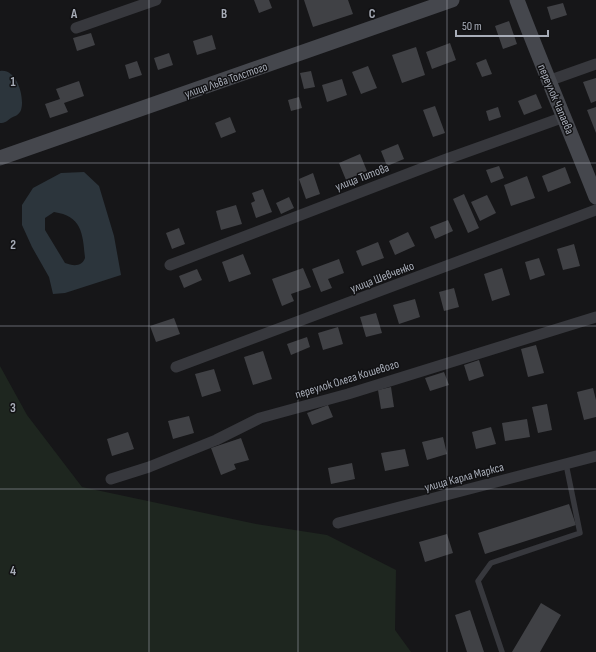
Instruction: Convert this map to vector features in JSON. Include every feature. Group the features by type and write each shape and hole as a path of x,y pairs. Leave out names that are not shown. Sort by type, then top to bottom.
{"street":[{"path":"76,28 156,0"},
{"name":"улица Льва Толстого","path":"0,158 452,0"},
{"name":"переулок Чапаева","path":"517,0 548,81 596,197"},
{"path":"548,81 596,64"},
{"name":"улица Титова","path":"170,265 444,160 564,117"},
{"name":"улица Шевченко","path":"176,367 596,210"},
{"name":"переулок Олега Кошевого","path":"110,479 149,467 216,440 260,418 348,394 596,317"},
{"name":"улица Карла Маркса","path":"338,523 596,456"}],"lane":[{"path":"502,652 478,581 490,563 580,533 566,464"}],"shaded area":[{"path":"0,71 6,71 11,74 18,85 22,98 21,110 18,114 3,123 0,123"},
{"path":"84,172 99,186 114,236 121,275 65,293 53,294 49,277 32,247 22,225 22,205 33,188 61,173","holes":["54,212 63,214 76,222 82,234 85,258 82,263 74,265 65,263 45,230 45,218"]},
{"path":"0,366 27,415 82,487 256,524 327,535 396,570 395,630 411,652 0,652"}],"building":[{"path":"254,0 269,0 272,8 259,13"},
{"path":"304,0 348,0 353,14 313,27"},
{"path":"563,3 567,15 551,20 547,7"},
{"path":"509,21 517,44 503,49 495,26"},
{"path":"91,33 95,45 77,51 73,38"},
{"path":"212,35 216,49 197,55 193,41"},
{"path":"450,43 456,60 432,69 426,52"},
{"path":"416,47 425,75 402,83 392,55"},
{"path":"169,53 173,65 158,70 154,58"},
{"path":"486,59 492,74 482,77 476,63"},
{"path":"137,61 142,75 129,79 125,65"},
{"path":"368,66 377,88 361,94 352,72"},
{"path":"311,71 315,87 304,89 300,73"},
{"path":"596,78 596,101 591,103 583,82"},
{"path":"342,79 347,95 327,102 322,85"},
{"path":"79,81 84,96 64,103 68,112 50,118 45,104 60,99 56,89"},
{"path":"536,94 542,108 524,115 518,101"},
{"path":"299,97 302,108 291,111 288,100"},
{"path":"435,106 445,133 433,137 423,110"},
{"path":"498,107 501,117 489,121 486,111"},
{"path":"596,107 596,133 587,110"},
{"path":"230,117 236,132 221,138 215,123"},
{"path":"398,144 404,159 387,166 381,151"},
{"path":"360,154 367,171 346,180 339,163"},
{"path":"499,166 504,178 491,183 486,170"},
{"path":"565,167 571,183 548,192 542,176"},
{"path":"313,173 320,194 306,199 299,179"},
{"path":"527,176 535,198 511,206 504,185"},
{"path":"263,189 272,212 256,218 251,203 255,201 252,193"},
{"path":"464,194 479,228 468,233 453,199"},
{"path":"487,195 496,213 480,221 471,202"},
{"path":"289,197 294,208 281,214 276,203"},
{"path":"236,205 242,224 221,230 216,211"},
{"path":"448,220 453,231 435,239 430,227"},
{"path":"179,228 185,244 172,249 166,233"},
{"path":"408,232 415,246 395,255 389,241"},
{"path":"378,242 384,258 362,266 356,251"},
{"path":"574,244 580,266 563,270 557,249"},
{"path":"243,254 251,274 229,282 222,262"},
{"path":"539,258 545,275 530,280 525,262"},
{"path":"339,259 344,273 328,279 332,288 321,292 312,269"},
{"path":"303,268 311,287 291,294 294,301 282,306 272,279"},
{"path":"502,268 510,295 492,301 484,274"},
{"path":"197,269 202,280 184,288 179,276"},
{"path":"454,288 459,307 444,311 439,292"},
{"path":"415,299 420,317 399,324 393,305"},
{"path":"376,313 382,333 366,337 360,317"},
{"path":"174,318 180,334 156,342 150,326"},
{"path":"338,327 343,344 323,350 318,333"},
{"path":"307,337 310,347 291,355 287,344"},
{"path":"536,345 544,373 528,377 521,349"},
{"path":"263,351 272,379 253,385 244,357"},
{"path":"479,360 484,376 469,381 464,365"},
{"path":"214,369 221,391 202,397 195,374"},
{"path":"444,372 449,385 430,391 425,378"},
{"path":"391,387 394,407 381,409 378,390"},
{"path":"593,388 596,400 596,417 584,420 577,392"},
{"path":"547,404 552,430 538,433 532,407"},
{"path":"328,405 333,417 312,425 307,413"},
{"path":"189,416 194,433 173,439 168,421"},
{"path":"527,419 530,437 505,441 502,423"},
{"path":"491,427 496,444 476,449 472,432"},
{"path":"128,432 134,449 112,456 107,439"},
{"path":"443,437 447,454 427,460 422,442"},
{"path":"241,438 249,460 234,464 236,469 221,475 211,448"},
{"path":"405,449 409,466 385,471 381,453"},
{"path":"352,463 355,479 331,484 328,468"},
{"path":"569,504 576,525 485,554 478,533"},
{"path":"447,534 453,553 425,562 419,542"},
{"path":"541,603 561,615 540,652 512,652"},
{"path":"470,610 484,652 467,652 455,615"}]}
